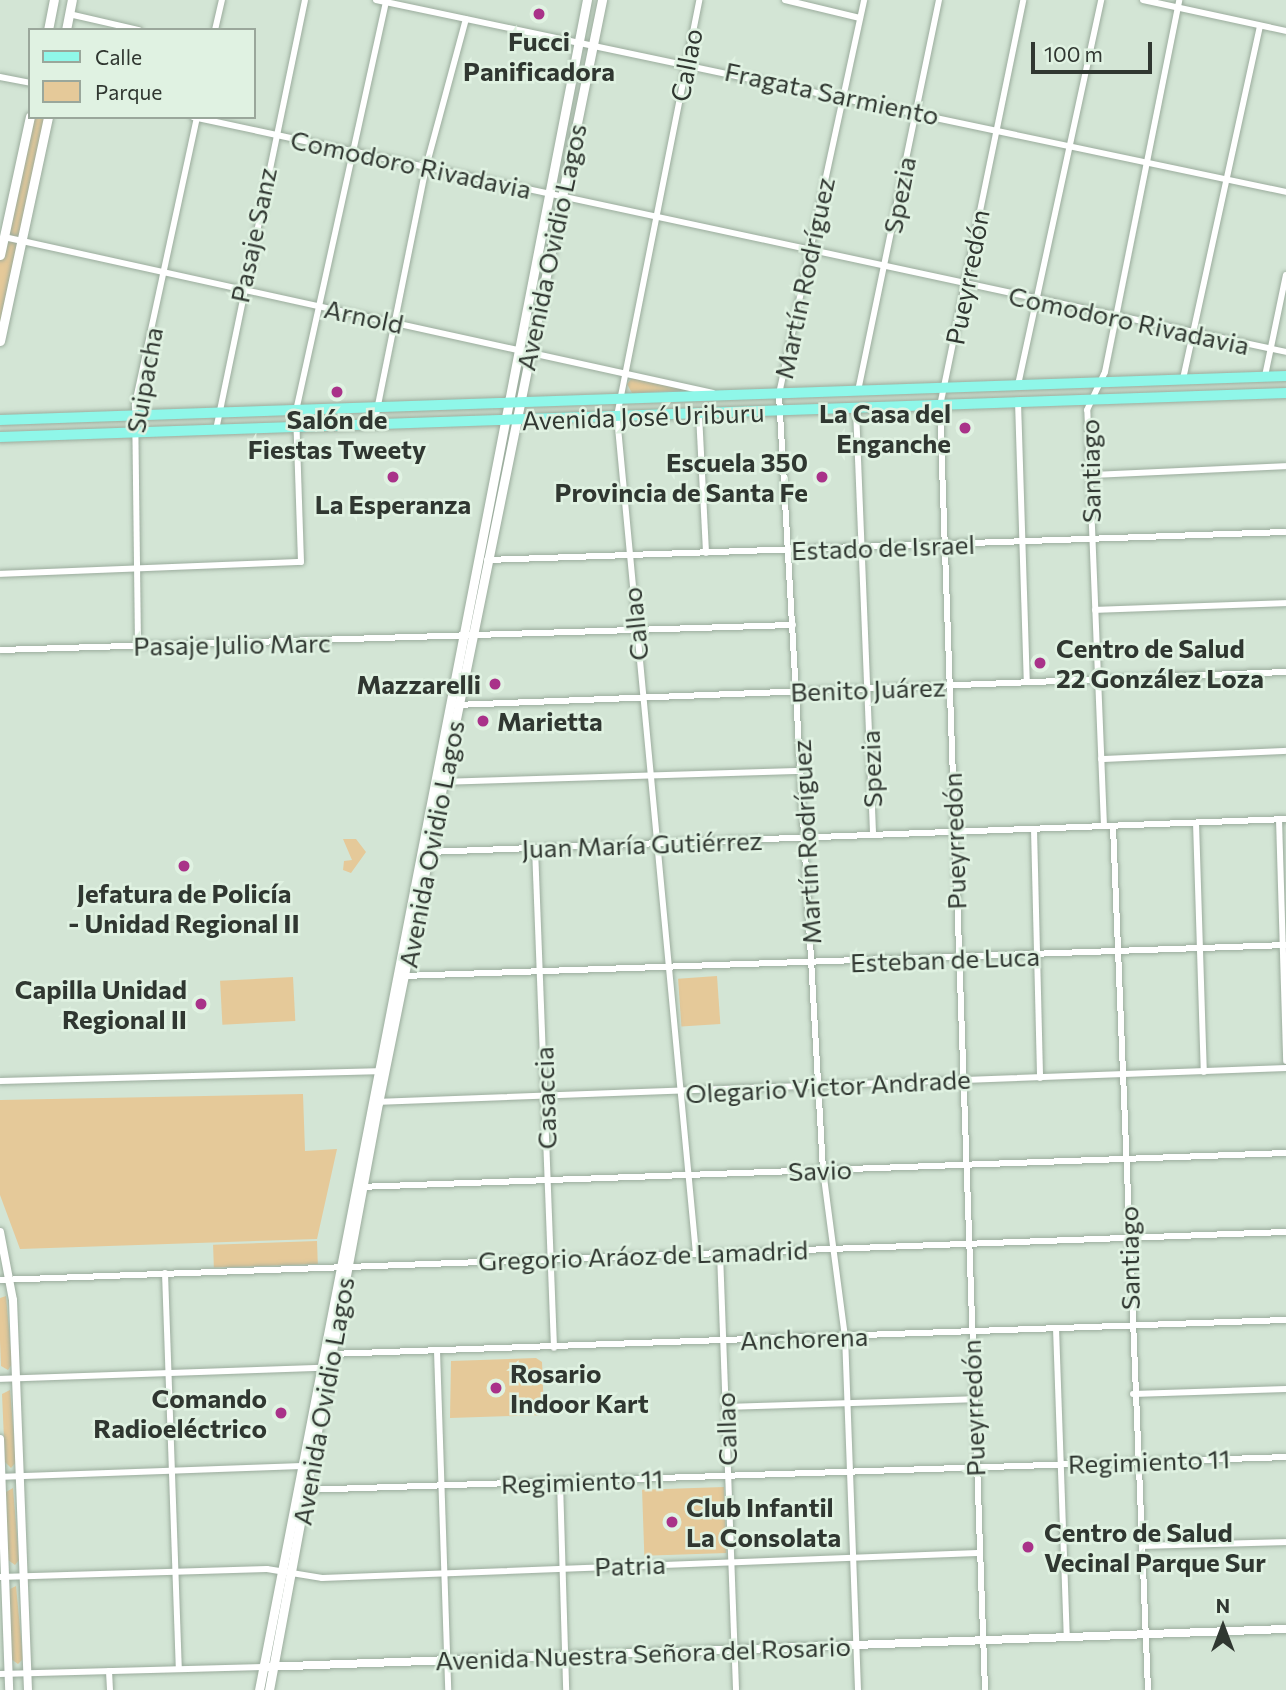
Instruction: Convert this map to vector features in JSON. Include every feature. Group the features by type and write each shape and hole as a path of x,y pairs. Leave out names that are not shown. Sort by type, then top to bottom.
{"main road":[{"path":"48,28 54,0"},
{"path":"66,28 72,0"},
{"name":"Avenida Ovidio Lagos","path":"484,560 506,405 587,0"},
{"name":"Avenida Ovidio Lagos","path":"270,1690 287,1574 399,976 419,852 438,782 484,560 517,420 602,0"},
{"path":"0,255 29,119"},
{"path":"0,341 48,119"},
{"name":"Avenida José Uriburu","path":"0,420 519,405 1286,376"},
{"name":"Avenida José Uriburu","path":"0,437 856,410 1286,393"},
{"name":"Avenida Ovidio Lagos","path":"374,1102 376,1070 429,852 438,782"},
{"name":"Avenida Ovidio Lagos","path":"307,1466 319,1368 327,1354"},
{"name":"Avenida Ovidio Lagos","path":"259,1690 287,1574"}],"street":[{"path":"215,28 222,0"},
{"name":"Pasaje Sanz","path":"216,430 215,414 305,0"},
{"name":"Fragata Sarmiento","path":"376,0 592,47 687,63 916,110 1286,192"},
{"name":"Callao","path":"696,1254 617,416 618,400 699,0"},
{"path":"785,0 860,18"},
{"name":"Martín Rodríguez","path":"858,1690 845,1337 840,1264 831,1248 823,1170 779,394 864,0"},
{"name":"Spezia","path":"858,391 939,0"},
{"name":"Pueyrredón","path":"985,1690 960,1080 959,959 942,545 940,406 1023,0"},
{"path":"1018,385 1101,0"},
{"path":"1143,0 1178,4 1286,31"},
{"path":"0,574 301,562 296,411 386,2"},
{"name":"Santiago","path":"1104,826 1090,475 1092,399 1099,382 1114,315 1178,4"},
{"path":"69,14 130,28"},
{"path":"374,425 397,323 426,167 466,19"},
{"path":"1183,379 1260,26"},
{"path":"0,77 28,83"},
{"name":"Suipacha","path":"138,646 134,416 196,119"},
{"name":"Comodoro Rivadavia","path":"201,119 885,266 965,286 1286,352"},
{"name":"Arnold","path":"4,237 624,371 725,396"},
{"path":"1265,376 1286,275"},
{"path":"1018,402 1020,542 1027,682"},
{"name":"Spezia","path":"856,410 873,835"},
{"path":"699,414 706,553"},
{"path":"1090,475 1286,466"},
{"name":"Estado de Israel","path":"484,560 1286,532"},
{"path":"1095,610 1286,603"},
{"name":"Pasaje Julio Marc","path":"0,650 636,633 793,625"},
{"name":"Benito Juárez","path":"455,705 1286,672"},
{"path":"1101,759 1286,751"},
{"path":"438,782 801,771"},
{"path":"1282,819 1286,1060"},
{"name":"Juan María Gutiérrez","path":"419,852 1282,819"},
{"path":"1196,823 1204,1072"},
{"name":"Santiago","path":"1113,826 1124,1075 1133,1394 1148,1690"},
{"path":"1034,829 1040,1078"},
{"name":"Casaccia","path":"535,848 555,1348"},
{"name":"Esteban de Luca","path":"399,976 813,965 1284,945"},
{"name":"Olegario Victor Andrade","path":"374,1102 681,1093 1286,1068"},
{"path":"0,1081 376,1070"},
{"name":"Savio","path":"358,1187 1286,1153"},
{"path":"0,1232 12,1279 27,1690"},
{"name":"Gregorio Aráoz de Lamadrid","path":"0,1280 1286,1232"},
{"name":"Callao","path":"720,1253 736,1690"},
{"path":"165,1273 179,1669"},
{"name":"Anchorena","path":"327,1354 1286,1320"},
{"path":"1056,1328 1067,1637"},
{"path":"437,1351 448,1690"},
{"path":"0,1379 319,1368"},
{"path":"1133,1394 1286,1389"},
{"path":"726,1407 973,1399"},
{"path":"0,1439 4,1674 9,1690"},
{"name":"Regimiento 11","path":"302,1490 1286,1457"},
{"path":"1,1477 307,1466"},
{"path":"560,1482 566,1690"},
{"path":"1142,1546 1286,1542"},
{"name":"Patria","path":"3,1577 175,1570 287,1574 444,1571 978,1553"},
{"name":"Avenida Nuestra Señora del Rosario","path":"4,1674 1286,1629"},
{"path":"109,1671 110,1690"}],"green space":[{"path":"30,119 48,119 0,341 0,255"},
{"path":"632,378 686,390 632,393 627,384"},
{"path":"343,839 356,839 366,852 351,873 343,870 344,861 352,860"},
{"path":"717,976 720,1024 681,1027 678,979"},
{"path":"293,977 295,1021 222,1025 220,981"},
{"path":"303,1094 305,1151 337,1149 317,1239 20,1249 0,1195 0,1100"},
{"path":"317,1241 318,1264 214,1268 213,1245"},
{"path":"6,1296 12,1364 8,1370 1,1366 0,1340 0,1298"},
{"name":"Rosario Indoor Kart","path":"536,1358 542,1362 544,1415 450,1418 451,1361"},
{"path":"10,1390 16,1462 11,1468 5,1462 2,1394"},
{"name":"Club Infantil La Consolata","path":"724,1487 726,1553 644,1556 642,1490"},
{"path":"13,1488 19,1560 15,1565 8,1560 6,1492"},
{"path":"16,1586 23,1659 18,1664 11,1659 8,1590"}],"place":[{"name":"Fucci Panificadora","path":"539,14"},
{"name":"Salón de Fiestas Tweety","path":"337,392"},
{"name":"La Casa del Enganche","path":"965,428"},
{"name":"La Esperanza","path":"393,477"},
{"name":"Escuela 350 Provincia de Santa Fe","path":"822,477"},
{"name":"Centro de Salud 22 González Loza","path":"1040,663"},
{"name":"Mazzarelli","path":"495,684"},
{"name":"Marietta","path":"483,721"},
{"name":"Jefatura de Policía - Unidad Regional II","path":"184,866"},
{"name":"Capilla Unidad Regional II","path":"201,1004"},
{"name":"Rosario Indoor Kart","path":"496,1388"},
{"name":"Comando Radioeléctrico","path":"281,1413"},
{"name":"Club Infantil La Consolata","path":"672,1522"},
{"name":"Centro de Salud Vecinal Parque Sur","path":"1028,1547"}]}
